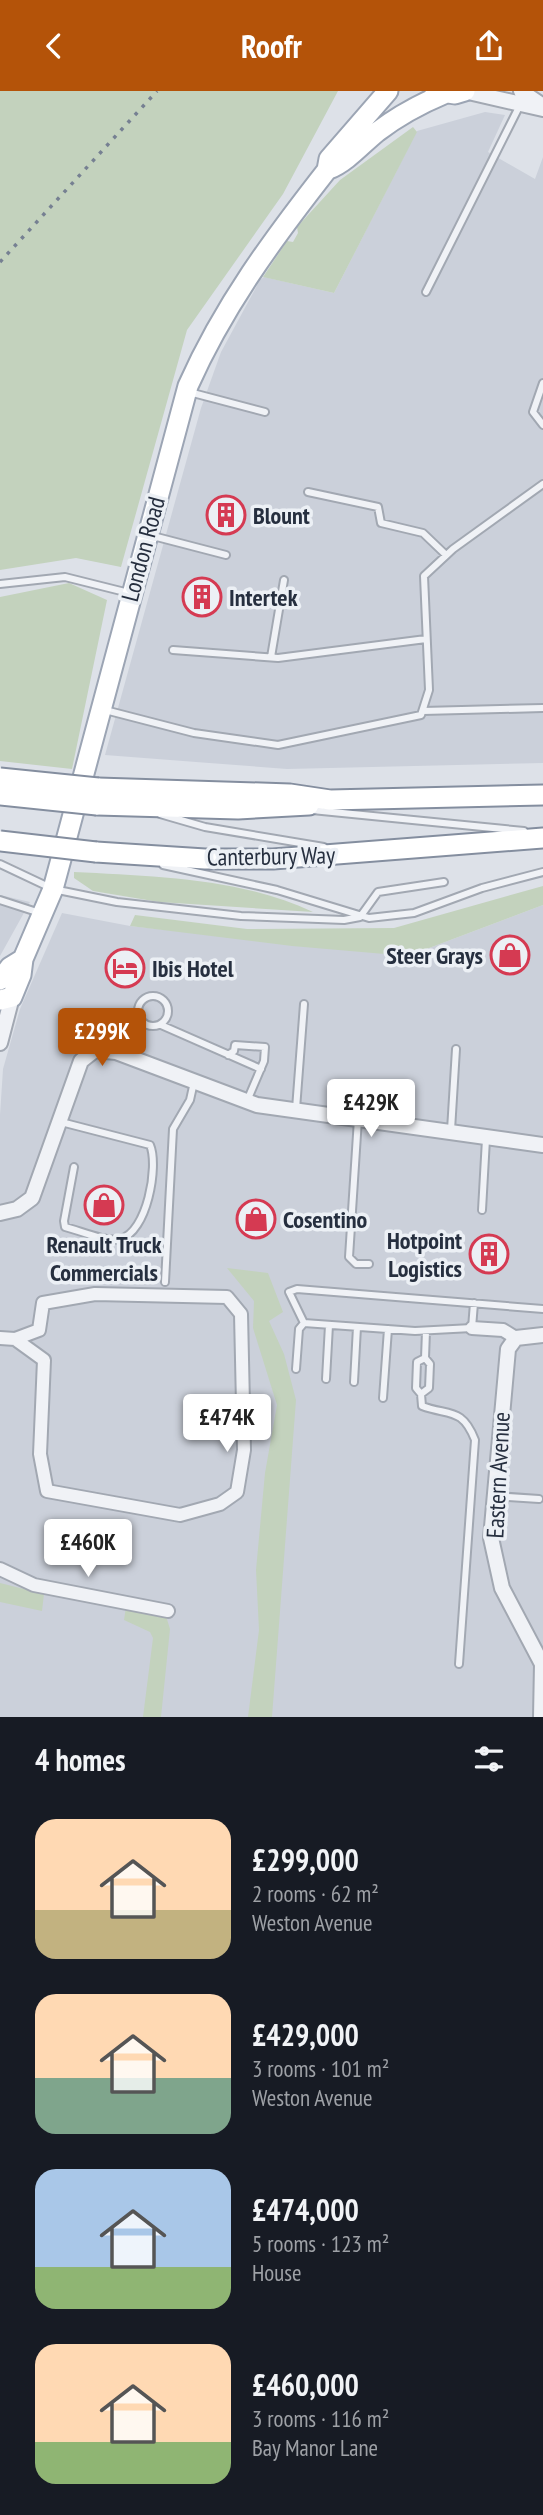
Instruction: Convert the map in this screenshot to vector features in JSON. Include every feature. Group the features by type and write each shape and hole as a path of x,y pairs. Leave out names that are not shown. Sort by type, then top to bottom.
{"main road":[{"name":"London Road","path":"6,999 21,975 23,959 45,915 53,889 187,392 208,340 260,255 327,170 329,159 387,91"},
{"name":"London Road","path":"327,170 338,166 411,108 452,92"},
{"name":"Canterbury Way","path":"0,778 98,797 134,807 291,807 330,800 543,795"},
{"name":"Canterbury Way","path":"0,795 98,797 290,794 330,800"},
{"name":"Canterbury Way","path":"0,841 96,852 205,859 364,853 543,838"},
{"name":"London Road","path":"0,981 10,967 23,959"}],"street":[{"path":"452,92 520,98 543,107"},
{"name":"London Road","path":"0,1043 6,999"},
{"path":"0,1213 17,1209 32,1198 81,1061 95,1050 116,1052 247,1101 296,1111 543,1145"},
{"path":"0,1338 15,1339 39,1330 43,1303 95,1294 227,1297 241,1314 244,1450 237,1492 220,1504 180,1515 47,1491 40,1454 44,1360 15,1339"},
{"path":"472,1328 503,1330 516,1338 543,1335"},
{"name":"Eastern Avenue","path":"516,1338 508,1349 505,1361 491,1538 502,1588 540,1651 541,1717"},
{"path":"0,1570 34,1585 168,1611"}],"lane":[{"path":"426,292 520,98"},
{"path":"543,383 533,412 543,425"},
{"path":"187,392 265,412"},
{"path":"101,709 194,733 278,745 363,730 421,715 429,690 424,576 446,555 543,485"},
{"path":"308,492 378,507 381,523 423,533 446,555"},
{"path":"147,534 226,555"},
{"path":"0,584 65,577 131,594"},
{"path":"271,657 284,580"},
{"path":"173,650 271,657 426,639"},
{"path":"423,711 543,708"},
{"path":"134,807 205,827 364,853"},
{"path":"291,807 543,833"},
{"path":"96,852 267,888 360,917"},
{"path":"0,864 53,889 117,902 233,915 333,920 414,913 482,888 543,872"},
{"path":"360,917 378,892 444,882"},
{"path":"0,899 45,915"},
{"path":"161,1025 167,1017 166,1003 158,997 143,1000 138,1009 140,1019 152,1026 161,1025 261,1069"},
{"path":"296,1111 304,1004"},
{"path":"228,1055 234,1051 235,1045 265,1047 261,1069 247,1101"},
{"path":"451,1132 456,1049"},
{"path":"164,1282 173,1129 190,1100 194,1082"},
{"path":"358,1119 349,1257 352,1262 369,1264"},
{"path":"61,1122 150,1145 152,1150 146,1210 141,1222 125,1237 116,1240 65,1227 74,1167"},
{"path":"482,1210 486,1137"},
{"path":"304,1323 289,1296 292,1290 543,1309"},
{"path":"304,1323 426,1331 472,1328 474,1303"},
{"path":"296,1369 299,1329 304,1323"},
{"path":"326,1379 329,1325"},
{"path":"354,1382 357,1327"},
{"path":"383,1398 388,1329"},
{"path":"421,1394 429,1388 430,1364 425,1358 426,1331"},
{"path":"425,1358 417,1362 416,1388 421,1394 422,1406 445,1409 463,1419 475,1440 459,1664"},
{"path":"495,1496 539,1499"}],"shaded area":[{"path":"485,112 505,115 488,152 535,179 543,157 543,763 287,769 105,755 201,408 221,352 260,280 264,277 334,293 417,131"},
{"path":"0,895 30,902 0,956"},
{"path":"543,905 543,1717 0,1717 0,1115 3,1069 20,1009 62,913 130,926 408,956"}],"green space":[{"path":"0,91 338,91 283,194 187,330 121,567 76,558 0,570"},
{"path":"413,127 417,132 334,293 263,277 287,241 293,242 298,233 297,227 340,180"},
{"path":"69,583 107,600 72,769 0,761 0,597"},
{"path":"74,872 165,877 227,885 286,901 313,912 159,902 93,891 74,878"},
{"path":"543,886 543,905 408,956 292,946 130,926 135,915 247,929 394,928"},
{"path":"227,1268 268,1273 283,1312 269,1321 284,1354 296,1400 272,1717 248,1717 259,1630 256,1570 265,1473 277,1405 253,1328 254,1301"},
{"path":"0,1583 44,1594 42,1611 0,1602"},
{"path":"126,1607 166,1616 170,1629 161,1717 143,1717 153,1638 150,1632 124,1620"}],"railway":[{"path":"0,262 157,91"}],"place":[{"name":"Blount","path":"226,515"},
{"name":"Intertek","path":"202,597"},
{"name":"Steer Grays","path":"510,955"},
{"name":"Ibis Hotel","path":"125,968"},
{"name":"Renault Truck Commercials","path":"104,1205"},
{"name":"Cosentino","path":"256,1219"},
{"name":"Hotpoint Logistics","path":"489,1254"}]}
